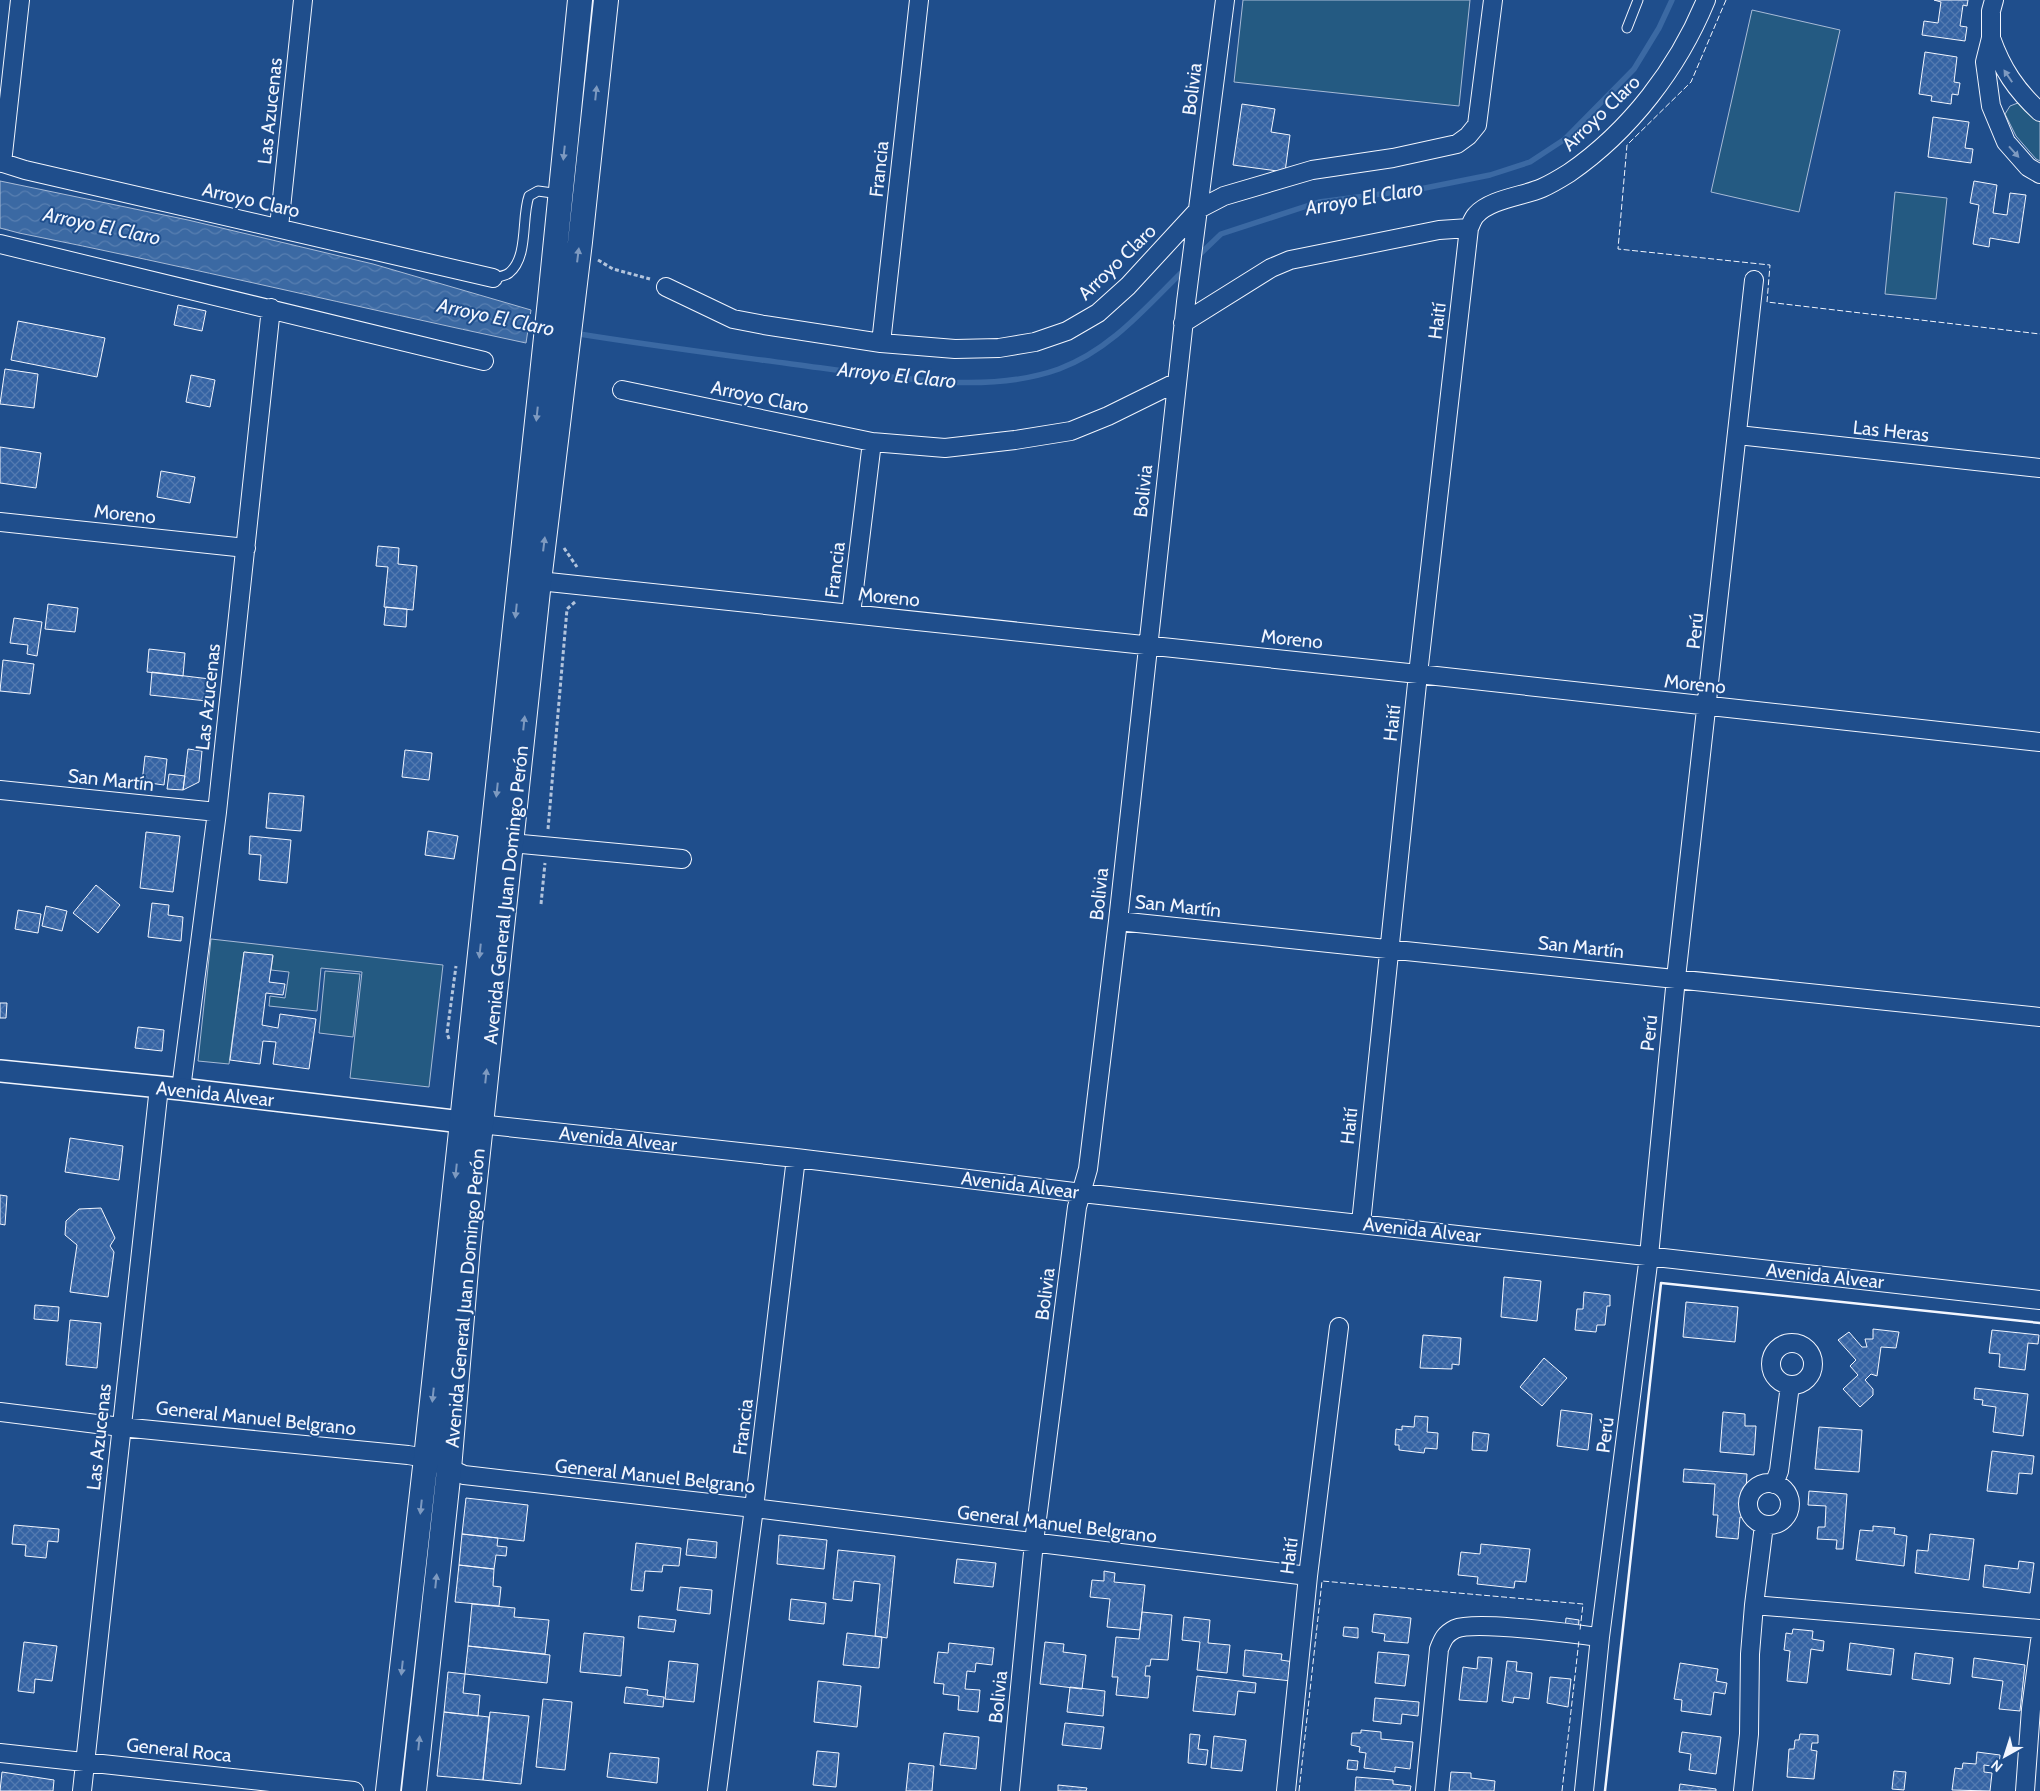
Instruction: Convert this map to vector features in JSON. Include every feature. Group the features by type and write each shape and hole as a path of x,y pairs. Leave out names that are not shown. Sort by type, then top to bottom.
{"main road":[{"name":"Avenida General Juan Domingo Perón","path":"562,302 560,194 580,0"},
{"name":"Avenida General Juan Domingo Perón","path":"414,1791 448,1469 468,1246 471,1123 554,367 606,0"},
{"name":"Avenida General Juan Domingo Perón","path":"388,1791 426,1458 511,844 539,581 554,367"}],"street":[{"path":"1,163 20,0"},
{"name":"Las Azucenas","path":"279,227 303,0"},
{"name":"Francia","path":"881,342 919,0"},
{"name":"Bolivia","path":"1010,1791 1034,1542 1077,1207 1088,1169 1118,921 1183,323 1225,0"},
{"name":"Arroyo Claro","path":"666,287 733,319 764,325 881,342 955,349 1000,348 1034,342 1067,330 1098,313 1128,286 1199,209 1224,196 1312,170 1394,158 1457,144 1468,136 1477,126 1493,0"},
{"name":"Arroyo Claro","path":"1469,228 1476,215 1488,206 1542,188 1568,173 1598,151 1640,108 1669,72 1693,31 1706,0"},
{"path":"1994,0 1991,11 1991,38 1985,62 1991,106 2006,142 2028,167 2040,174"},
{"path":"1991,38 1999,62 2012,81 2040,112"},
{"name":"Arroyo Claro","path":"1,163 493,278"},
{"path":"1183,323 1252,280 1290,260 1439,230 1469,228"},
{"name":"Haití","path":"1361,1223 1418,674 1469,228"},
{"path":"0,244 484,361"},
{"name":"Perú","path":"1584,1791 1600,1637 1649,1256 1676,978 1754,280"},
{"name":"Las Azucenas","path":"181,1089 217,812 271,308"},
{"name":"Arroyo Claro","path":"622,390 872,442 946,448 1071,431 1108,416 1177,382"},
{"name":"Las Heras","path":"1738,435 2040,468"},
{"name":"Francia","path":"851,614 872,442"},
{"name":"Moreno","path":"0,522 246,548"},
{"name":"Moreno","path":"539,581 2040,742"},
{"name":"San Martín","path":"0,790 217,812"},
{"path":"511,844 682,859"},
{"name":"San Martín","path":"1118,921 2040,1017"},
{"name":"Avenida Alvear","path":"0,1071 181,1089 796,1158 2040,1300"},
{"name":"Las Azucenas","path":"82,1791 159,1087"},
{"name":"Francia","path":"717,1791 754,1508 796,1158"},
{"name":"Haití","path":"1286,1791 1308,1576 1339,1328"},
{"path":"1774,1484 1779,1472 1790,1385"},
{"name":"General Manuel Belgrano","path":"0,1412 121,1427 408,1455 426,1458 464,1476 754,1508 1308,1576"},
{"path":"1768,1483 1774,1484 1781,1487 1790,1499 1788,1513 1778,1524 1764,1525 1752,1518 1748,1499 1755,1488 1768,1483"},
{"path":"1743,1791 1749,1734 1750,1654 1764,1525"},
{"path":"1754,1604 2040,1629"},
{"path":"1425,1791 1439,1649 1445,1635 1457,1628 1481,1626 1600,1637"},
{"path":"2025,1791 2031,1709 2040,1641"},
{"name":"General Roca","path":"0,1753 354,1791"}],"lane":[{"path":"1627,28 1638,0"},
{"path":"493,278 508,274 515,265 524,244 529,196 538,191 560,194"}],"path":[{"path":"594,258 613,270 650,278 666,287"},
{"path":"541,904 567,609 578,599 577,567 564,548 565,538"},
{"path":"450,1041 447,1033 454,969 458,961"}],"shaded area":[{"path":"1243,0 1470,0 1459,106 1234,82"},
{"path":"1752,10 1840,30 1799,212 1711,192"},
{"path":"2023,101 2040,115 2040,161 2036,159 2016,136 2005,114 2010,106"},
{"path":"1895,192 1947,198 1936,299 1885,294"},
{"path":"211,939 443,965 429,1087 350,1078 362,972 321,968 317,1011 269,1006 270,996 285,998 289,972 271,970 273,956 244,952 229,1064 198,1061"},
{"path":"325,971 360,974 353,1037 319,1033"}],"water":[{"name":"Arroyo El Claro","path":"0,181 188,220 373,264 531,310 526,343 0,228"}],"building":[{"path":"1934,0 1968,0 1967,6 1963,5 1960,26 1967,27 1965,41 1922,35 1924,21 1938,23 1941,2"},
{"path":"1925,52 1957,57 1954,82 1960,83 1958,95 1952,94 1951,104 1931,101 1932,96 1919,94"},
{"path":"1242,104 1275,109 1271,132 1290,135 1285,172 1233,165"},
{"path":"1933,117 1969,122 1965,148 1973,149 1971,163 1928,157"},
{"path":"1974,181 1997,185 1993,213 2007,215 2010,193 2026,195 2019,243 1990,238 1989,247 1973,244 1979,205 1970,203"},
{"path":"178,305 206,311 202,331 174,325"},
{"path":"18,321 105,338 97,377 11,360"},
{"path":"5,369 38,374 34,408 0,404"},
{"path":"191,375 215,380 210,407 186,402"},
{"path":"0,447 41,453 36,488 0,483"},
{"path":"161,471 195,477 190,503 157,497"},
{"path":"378,546 399,548 398,564 417,566 413,610 384,607 388,567 376,566"},
{"path":"48,604 78,608 75,632 45,629"},
{"path":"386,607 407,609 406,627 384,625"},
{"path":"14,618 42,622 37,656 27,654 28,645 10,643"},
{"path":"149,649 185,653 183,676 147,672"},
{"path":"3,660 34,664 30,694 0,691"},
{"path":"152,672 210,679 207,701 150,695"},
{"path":"188,749 202,751 199,782 183,790"},
{"path":"405,750 432,753 429,780 402,777"},
{"path":"145,756 167,759 164,785 142,782"},
{"path":"169,774 185,776 183,790 167,789"},
{"path":"269,793 304,796 301,831 266,828"},
{"path":"428,831 458,836 454,859 425,855"},
{"path":"146,832 180,836 173,892 140,888"},
{"path":"250,836 291,840 287,883 259,880 261,855 249,854"},
{"path":"96,885 120,905 98,933 73,913"},
{"path":"152,903 169,905 168,915 183,917 181,941 148,937"},
{"path":"46,906 67,911 62,931 42,926"},
{"path":"18,910 41,914 38,933 15,929"},
{"path":"244,952 273,955 269,982 285,984 283,995 266,993 262,1025 278,1028 280,1014 316,1019 309,1069 273,1064 276,1042 263,1041 260,1064 230,1060"},
{"path":"0,1003 7,1003 6,1018 0,1018"},
{"path":"138,1027 164,1030 162,1051 135,1048"},
{"path":"70,1138 123,1146 119,1180 65,1172"},
{"path":"0,1195 7,1196 5,1225 0,1224"},
{"path":"101,1208 115,1238 110,1246 114,1252 108,1297 70,1292 77,1245 65,1235 66,1221 79,1209"},
{"path":"1504,1277 1541,1281 1537,1321 1501,1317"},
{"path":"1584,1292 1610,1295 1610,1306 1607,1306 1605,1325 1597,1325 1596,1332 1575,1330 1577,1309 1583,1309"},
{"path":"1686,1302 1738,1307 1735,1342 1683,1337"},
{"path":"35,1305 59,1307 58,1321 34,1319"},
{"path":"70,1320 101,1323 97,1368 66,1365"},
{"path":"1873,1329 1899,1332 1896,1348 1881,1347 1877,1376 1871,1374 1865,1380 1873,1389 1873,1395 1860,1407 1843,1389 1858,1375 1850,1366 1856,1360 1838,1340 1849,1332 1862,1347 1867,1347 1865,1339 1873,1339"},
{"path":"1992,1330 2039,1335 2038,1344 2028,1343 2025,1370 1999,1367 2000,1354 1989,1353"},
{"path":"1423,1335 1461,1338 1459,1365 1452,1364 1452,1369 1420,1368"},
{"path":"1544,1358 1567,1378 1542,1406 1520,1387"},
{"path":"1975,1388 2028,1394 2023,1436 1993,1432 1996,1407 1982,1405 1983,1400 1974,1399"},
{"path":"1561,1410 1592,1414 1588,1450 1557,1446"},
{"path":"1723,1412 1745,1414 1745,1426 1756,1426 1754,1455 1720,1452"},
{"path":"1415,1416 1428,1417 1427,1432 1438,1433 1437,1449 1425,1448 1424,1453 1399,1450 1399,1445 1395,1445 1396,1429 1402,1430 1402,1426 1414,1427"},
{"path":"1819,1427 1862,1430 1859,1472 1815,1469"},
{"path":"1473,1432 1489,1434 1487,1451 1472,1450"},
{"path":"1992,1451 2034,1456 2032,1474 2019,1473 2017,1494 1987,1491"},
{"path":"1684,1469 1747,1474 1744,1518 1740,1517 1738,1539 1716,1537 1718,1515 1713,1515 1715,1484 1683,1482"},
{"path":"1809,1491 1847,1494 1843,1549 1836,1549 1837,1540 1817,1539 1818,1527 1825,1527 1826,1506 1808,1505"},
{"path":"466,1498 528,1505 524,1541 462,1534"},
{"path":"14,1525 59,1529 58,1542 48,1541 46,1558 25,1556 26,1545 12,1544"},
{"path":"1873,1526 1895,1528 1894,1534 1907,1536 1904,1566 1856,1560 1860,1530 1873,1531"},
{"path":"462,1534 498,1538 497,1546 507,1547 506,1556 496,1555 494,1569 459,1565"},
{"path":"1930,1534 1974,1539 1969,1580 1915,1573 1917,1550 1928,1551"},
{"path":"779,1535 827,1540 824,1569 777,1564"},
{"path":"688,1539 717,1542 716,1558 686,1555"},
{"path":"636,1543 681,1548 679,1566 663,1565 662,1572 645,1571 643,1591 631,1590"},
{"path":"1481,1544 1530,1549 1526,1582 1515,1581 1514,1588 1477,1584 1478,1577 1458,1575 1461,1552 1480,1554"},
{"path":"838,1550 895,1556 887,1638 875,1636 880,1584 854,1581 852,1601 833,1599"},
{"path":"957,1559 996,1563 993,1587 954,1583"},
{"path":"2019,1561 2034,1563 2030,1593 1983,1587 1985,1565 2018,1569"},
{"path":"459,1565 494,1569 493,1586 501,1587 499,1606 455,1602"},
{"path":"1104,1571 1115,1573 1114,1582 1145,1585 1140,1630 1107,1627 1110,1599 1090,1597 1092,1580 1104,1581"},
{"path":"680,1587 712,1590 710,1614 677,1610"},
{"path":"791,1599 826,1603 824,1624 789,1620"},
{"path":"472,1604 515,1608 514,1617 549,1620 545,1654 468,1646"},
{"path":"1142,1612 1172,1615 1168,1660 1151,1659 1150,1666 1146,1666 1145,1676 1150,1676 1148,1698 1116,1695 1118,1677 1112,1677 1116,1637 1139,1639"},
{"path":"1374,1614 1411,1618 1408,1643 1384,1641 1385,1634 1372,1632"},
{"path":"639,1616 676,1620 674,1632 638,1628"},
{"path":"1184,1617 1210,1620 1208,1643 1230,1645 1227,1673 1197,1670 1200,1642 1182,1640"},
{"path":"1566,1618 1579,1620 1578,1631 1565,1630"},
{"path":"1344,1627 1358,1628 1358,1638 1343,1636"},
{"path":"1793,1629 1813,1631 1812,1639 1824,1641 1823,1651 1811,1649 1807,1683 1787,1681 1790,1651 1784,1650 1786,1633 1792,1634"},
{"path":"584,1633 624,1637 621,1676 580,1672"},
{"path":"847,1633 882,1637 879,1668 843,1665"},
{"path":"24,1642 57,1646 52,1681 35,1679 34,1693 18,1691"},
{"path":"1045,1642 1064,1644 1063,1652 1086,1655 1082,1689 1040,1684"},
{"path":"949,1643 994,1648 992,1665 976,1663 975,1672 967,1671 965,1689 980,1690 978,1712 958,1710 959,1696 943,1694 944,1684 934,1683 938,1652 948,1653"},
{"path":"1850,1643 1894,1649 1891,1675 1847,1670"},
{"path":"468,1646 550,1655 547,1683 465,1674"},
{"path":"1245,1650 1282,1654 1281,1660 1294,1662 1292,1681 1243,1676"},
{"path":"1378,1652 1409,1655 1405,1686 1375,1683"},
{"path":"1915,1653 1953,1658 1950,1684 1912,1679"},
{"path":"1478,1657 1492,1658 1487,1702 1459,1700 1463,1667 1477,1669"},
{"path":"1974,1658 2025,1665 2020,1711 1999,1709 2003,1681 1972,1677"},
{"path":"669,1661 698,1664 694,1702 665,1699"},
{"path":"1507,1661 1517,1662 1516,1671 1532,1673 1529,1699 1514,1697 1513,1703 1502,1701"},
{"path":"1680,1663 1718,1669 1716,1681 1727,1683 1725,1694 1714,1692 1711,1715 1681,1711 1682,1700 1674,1699"},
{"path":"448,1672 465,1674 463,1693 480,1695 478,1716 444,1712"},
{"path":"1197,1676 1256,1683 1255,1693 1238,1691 1235,1715 1193,1711"},
{"path":"1550,1677 1571,1679 1568,1707 1547,1703"},
{"path":"818,1681 861,1686 857,1727 814,1722"},
{"path":"626,1687 648,1690 647,1695 664,1697 663,1707 624,1703"},
{"path":"1070,1687 1105,1691 1103,1716 1067,1712"},
{"path":"1375,1698 1419,1702 1418,1716 1402,1714 1401,1724 1373,1721"},
{"path":"543,1699 572,1702 565,1770 536,1767"},
{"path":"444,1712 489,1717 483,1780 437,1776"},
{"path":"490,1712 529,1716 521,1784 483,1780"},
{"path":"1065,1723 1104,1727 1101,1749 1062,1745"},
{"path":"1361,1730 1381,1732 1381,1739 1413,1742 1410,1769 1395,1767 1395,1772 1364,1768 1366,1753 1359,1752 1360,1747 1351,1745 1352,1733 1361,1733"},
{"path":"1682,1732 1721,1737 1716,1774 1689,1770 1691,1754 1679,1752"},
{"path":"944,1733 979,1737 976,1769 940,1765"},
{"path":"1190,1734 1200,1735 1198,1749 1208,1750 1206,1765 1188,1763"},
{"path":"1800,1734 1818,1735 1818,1743 1812,1743 1811,1750 1817,1751 1814,1779 1787,1777 1789,1749 1794,1749 1795,1740 1799,1740"},
{"path":"1214,1736 1246,1740 1242,1771 1211,1768"},
{"path":"817,1751 839,1753 836,1787 813,1785"},
{"path":"1977,1752 2000,1755 1999,1767 1984,1765 1984,1772 1992,1773 1990,1791 1952,1790 1955,1768 1962,1769 1963,1763 1976,1764"},
{"path":"610,1753 659,1758 657,1783 607,1777"},
{"path":"1348,1760 1358,1761 1357,1770 1347,1769"},
{"path":"909,1763 934,1766 932,1791 906,1791"},
{"path":"1894,1771 1906,1772 1904,1790 1892,1789"},
{"path":"2,1772 54,1780 53,1791 0,1791"},
{"path":"1451,1772 1471,1773 1471,1778 1495,1781 1494,1791 1449,1791"},
{"path":"1356,1777 1393,1780 1393,1784 1411,1786 1410,1791 1355,1791"},
{"path":"1680,1784 1716,1789 1716,1791 1679,1791"},
{"path":"1058,1785 1087,1788 1086,1791 1058,1791"}],"waterway":[{"name":"Arroyo El Claro","path":"1197,257 1221,234 1319,202 1420,189 1490,175 1530,162 1565,139 1634,69 1659,28 1672,0"},
{"name":"Arroyo El Claro","path":"573,333 905,379 969,383 1000,381 1030,377 1059,369 1095,351 1127,326 1185,269"},
{"name":"Arroyo El Claro","path":"522,324 542,328"}],"fence":[{"path":"1726,0 1691,82 1627,145 1618,249 1770,265 1767,302 2040,334"},
{"path":"1299,1791 1322,1581 1583,1604 1580,1630"},
{"path":"1562,1791 1579,1640"}],"wall":[{"path":"1605,1791 1661,1283 2040,1323"}]}
